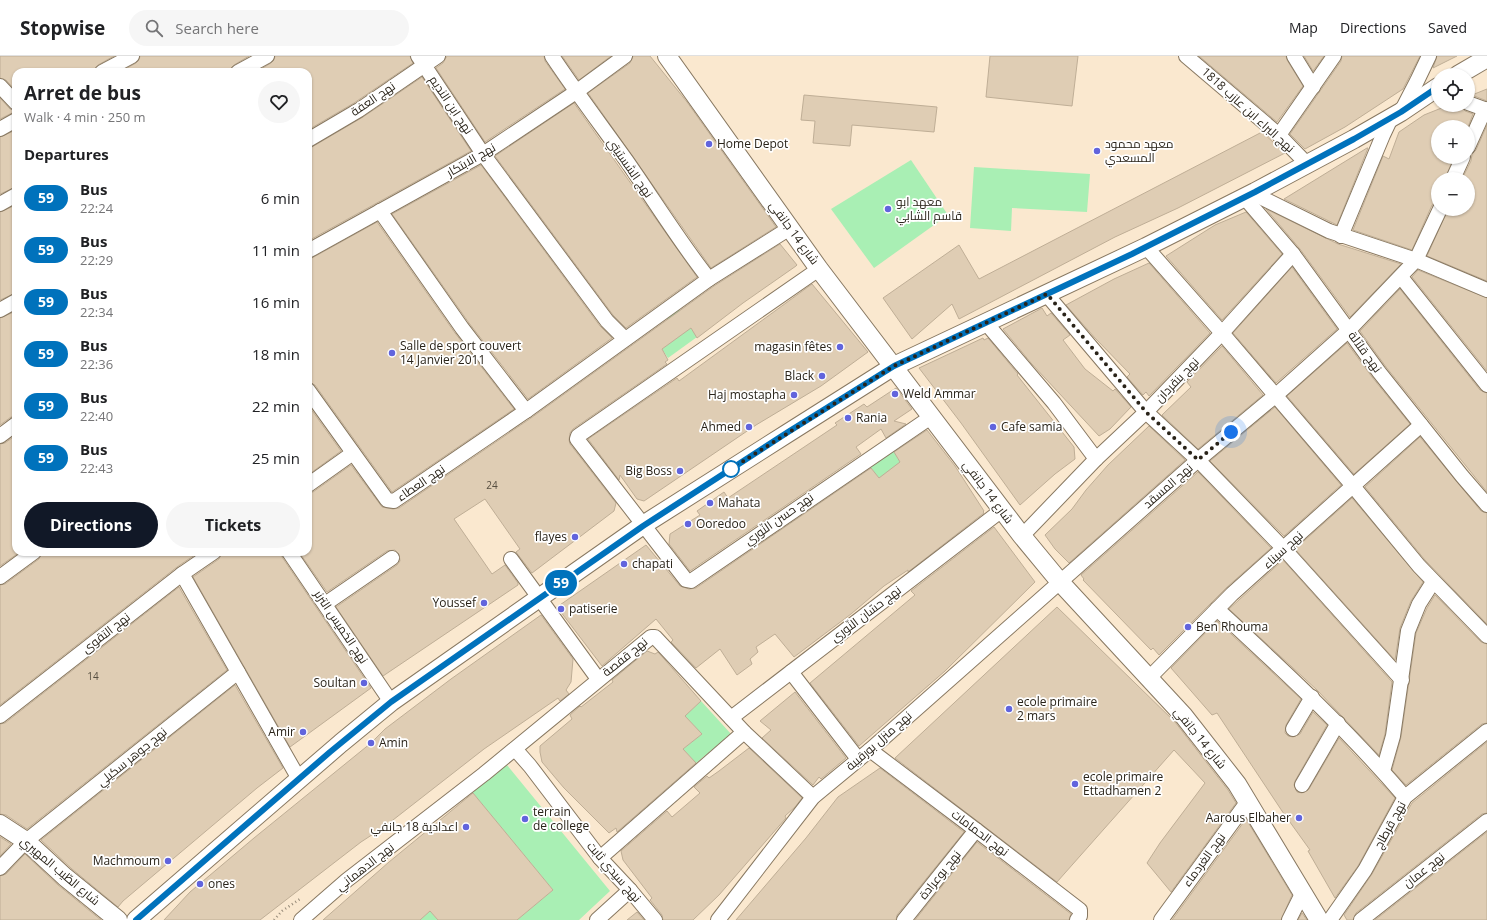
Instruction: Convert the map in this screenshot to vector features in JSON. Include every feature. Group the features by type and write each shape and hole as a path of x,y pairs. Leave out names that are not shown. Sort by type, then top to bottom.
{"street":[{"path":"110,68 132,56"},
{"path":"245,68 267,56"},
{"name":"نهج العفة","path":"312,138 359,110 421,60 438,56"},
{"name":"نهج الشستيتي","path":"552,56 626,161 667,223 709,280"},
{"name":"نهج الابتكار","path":"312,249 484,154 576,92 625,56"},
{"name":"شارع 14 جانفي","path":"667,56 819,269 1022,536 1060,582 1183,715 1209,747 1248,801 1303,892 1318,920"},
{"name":"نهج البراء ابن عازب 1818","path":"1186,56 1279,135 1308,165"},
{"path":"1294,56 1313,87"},
{"path":"1279,135 1334,56"},
{"path":"1341,236 1383,135 1418,81 1429,56"},
{"path":"1470,68 1487,58"},
{"name":"نهج ابن النديم","path":"421,60 484,154 607,321 625,339"},
{"path":"0,86 12,99"},
{"path":"136,920 299,779 391,702 643,526 788,432 894,366 1146,247 1250,195 1308,165 1396,115 1431,93"},
{"path":"1475,106 1486,110 1475,133"},
{"path":"0,129 12,122"},
{"path":"1250,195 1260,197 1341,236 1416,260 1486,287"},
{"name":"نهج قلاّلة","path":"1250,195 1358,344 1421,425 1487,505"},
{"path":"0,204 12,197"},
{"path":"380,211 462,328 526,410"},
{"name":"نهج المسقد","path":"1060,582 1198,460 1275,396 1349,330 1416,260 1437,216"},
{"name":"نهج العطاء","path":"312,396 387,500 394,501 526,410 709,280 790,228"},
{"path":"1146,247 1354,486 1433,582 1487,636"},
{"name":"نهج بنقردان","path":"1022,536 1096,459 1146,412 1222,333 1293,254"},
{"name":"نهج حسن النّوري","path":"819,269 578,436 577,440 686,580 691,581 931,417"},
{"path":"1401,277 1487,385"},
{"path":"1047,294 1146,412 1198,460 1284,549 1402,680"},
{"path":"0,310 12,303"},
{"path":"986,323 1054,403 1096,459"},
{"name":"نهج سيناء","path":"1149,678 1217,609 1421,425"},
{"path":"0,436 12,427"},
{"path":"312,482 353,453"},
{"name":"نهج حسّان النّوري","path":"731,718 1002,510"},
{"path":"0,577 29,556"},
{"name":"نهج التقوى","path":"0,716 182,574 208,556"},
{"name":"نهج الخميس الترنر","path":"293,556 391,702"},
{"path":"325,604 392,558"},
{"path":"511,559 598,679"},
{"path":"182,574 299,779"},
{"name":"نهج منزل بورقيبة","path":"718,920 813,797 870,750 1060,582"},
{"path":"1383,771 1393,736 1408,632 1412,618 1419,604 1433,582"},
{"path":"1217,609 1312,697 1383,771 1405,797"},
{"name":"نهج قفصة","path":"514,749 651,637 655,637 731,718"},
{"name":"نهج جوهر سكيلي","path":"0,868 26,841 238,672"},
{"path":"791,672 858,759"},
{"path":"1293,729 1312,697"},
{"path":"731,718 813,797"},
{"path":"1302,785 1338,723"},
{"name":"نهج قرطاج","path":"1330,920 1365,870 1405,797 1487,731"},
{"path":"600,858 744,732"},
{"name":"نهج الدهماني","path":"301,920 347,880 514,749"},
{"name":"نهج سيدي ثابت","path":"514,749 530,766 600,858 630,890 654,920"},
{"name":"نهج الحمامات","path":"870,750 1080,910 1080,916 1077,920"},
{"name":"نهج الغردماء","path":"1161,920 1248,801"},
{"name":"نهج عمان","path":"1361,920 1487,821"},
{"name":"شارع الطّيب المهيري","path":"0,824 26,841 65,877 118,920"},
{"name":"نهج بوعرادة","path":"904,920 976,830"},
{"path":"597,920 630,890"},
{"path":"1289,920 1303,892"}],"path":[{"path":"274,920 282,911 301,898"}],"green space":[{"path":"911,160 948,215 874,268 831,209"},
{"path":"974,167 1090,174 1087,212 1012,208 1011,231 970,228"},
{"path":"677,306 697,337 668,358 662,349 679,336 665,315"},
{"path":"892,448 900,462 901,508 869,465"},
{"path":"701,701 731,734 696,763 683,749 702,734 685,716"},
{"path":"507,765 610,891 579,920 517,920 553,890 472,792"},
{"path":"430,911 438,920 420,920"}],"building":[{"path":"0,56 114,56 95,68 12,68 12,87 6,80 0,78"},
{"path":"140,56 249,56 231,68 127,68 139,60"},
{"path":"275,56 410,56 413,63 354,103 312,128 312,68 263,68 274,60"},
{"path":"447,56 544,56 545,61 565,89 485,142 436,68 443,63"},
{"path":"562,56 611,56 579,80"},
{"path":"633,56 650,56 687,102 776,227 711,268 588,93 630,63"},
{"path":"990,56 1078,56 1072,106 986,97"},
{"path":"1199,56 1286,56 1303,86 1277,122"},
{"path":"1304,56 1324,56 1313,71"},
{"path":"1342,56 1420,56 1403,89 1345,127 1305,149 1290,134 1341,61"},
{"path":"1437,56 1457,56 1433,68"},
{"path":"422,77 471,151 312,239 312,147 363,117"},
{"path":"1487,89 1487,101 1475,96 1475,94"},
{"path":"804,95 937,107 934,132 852,125 850,146 813,143 815,121 801,120"},
{"path":"0,98 12,110 12,113 0,119"},
{"path":"574,103 697,277 626,328 613,315 495,156"},
{"path":"1432,112 1468,112 1473,114 1471,120 1431,120 1431,164 1451,164 1448,172 1431,172 1431,207 1412,250 1353,230 1383,156 1389,159 1399,132 1424,115"},
{"path":"1487,125 1487,281 1427,256 1445,216 1475,216 1475,172 1466,172 1470,164 1475,164 1476,150"},
{"path":"12,132 12,189 0,194 0,137"},
{"path":"1262,132 1285,153 1178,208 1115,237 959,319 952,304 912,339 883,298 959,245 979,279"},
{"path":"1367,148 1337,225 1284,199"},
{"path":"481,165 600,326 612,338 528,399 469,323 392,214"},
{"path":"12,207 12,295 0,300 0,212"},
{"path":"1266,209 1338,244 1401,264 1350,317 1300,249"},
{"path":"1246,212 1282,254 1222,320 1166,256 1215,225"},
{"name":"Salle de sport couvert 14 Janvier 2011","path":"377,222 455,333 514,409 392,492 315,385 312,384 312,258"},
{"path":"780,244 797,265 697,338 691,328 662,349 668,360 665,362 667,364 573,429 570,433 570,444 616,503 614,511 532,573 516,552 520,549 485,499 454,519 492,574 505,565 518,585 383,676 336,607 397,565 400,561 399,554 395,550 387,551 327,592 302,556 312,556 312,492 351,465 382,507 393,509 399,508 531,418 714,286"},
{"path":"1149,263 1210,333 1149,396 1146,392 1143,395 1127,377 1130,374 1066,305 1114,279"},
{"path":"1292,267 1337,329 1276,383 1233,333"},
{"path":"1418,270 1487,298 1487,371 1412,277"},
{"path":"812,284 868,352 821,386 756,425 644,501 637,499 620,475 619,480 588,439 677,378 679,381"},
{"path":"1400,289 1480,390 1487,393 1487,492 1386,367 1360,331"},
{"path":"1042,308 1047,316 1051,313 1070,335 1063,340 1085,369 1113,391 1115,389 1131,407 1110,429 1099,436 1031,363 1003,329"},
{"path":"12,313 12,417 0,425 0,318"},
{"path":"983,338 984,340 988,338 1018,374 1017,375 1074,447 1075,459 1055,474 1020,505 919,368"},
{"path":"1347,343 1410,424 1354,474 1287,396"},
{"path":"1222,346 1263,395 1198,449 1162,415 1191,387 1187,382"},
{"path":"896,388 912,409 894,421 906,424 886,438 881,429 856,447 861,454 690,571 669,544 670,534 700,515 697,511 724,492 728,498 837,425 835,423 864,404 867,407"},
{"path":"1275,407 1341,485 1284,536 1210,461"},
{"path":"312,411 341,451 312,472"},
{"path":"1149,426 1185,460 1069,563 1055,549 1045,535 1072,509 1108,465"},
{"path":"927,430 955,466 984,513 908,572 908,570 884,586 851,614 794,657 775,634 756,647 758,652 750,659 752,664 737,675 720,649 696,668 671,642 673,640 656,619 602,666 557,607 646,545 680,586 689,589 696,588 871,468 879,478 900,462 894,452"},
{"path":"1420,437 1481,511 1487,513 1487,624 1425,560 1365,487"},
{"path":"12,438 12,556 14,556 0,566 0,444 5,443"},
{"path":"1198,472 1271,548 1226,588 1159,655 1153,648 1151,650 1083,580 1084,579 1081,575"},
{"path":"1352,498 1423,582 1411,601 1400,628 1395,660 1295,549"},
{"path":"994,527 1035,582 945,671 859,746 810,683 915,595 911,591"},
{"path":"40,556 193,556 0,705 0,585 5,584 39,559"},
{"path":"220,556 282,556 371,688 290,747 193,577 219,559"},
{"path":"1283,560 1392,682 1385,734 1379,755 1317,690 1229,609"},
{"path":"179,587 227,670 27,829 6,815 0,814 0,724 5,723"},
{"path":"1435,595 1481,642 1487,644 1487,723 1482,724 1406,785 1392,770 1401,737 1416,633 1427,608"},
{"path":"1057,607 1175,722 1228,790 1236,803 1171,892 1147,863 1160,843 1205,783 1174,750 1057,882 895,758"},
{"path":"541,615 573,659 571,682 566,690 569,694 560,701 558,698 484,749 384,827 361,842 260,920 164,920 190,892 371,743 385,729 451,679"},
{"path":"1217,621 1301,699 1286,725 1285,733 1288,736 1293,737 1300,734 1313,712 1327,725 1295,781 1294,785 1297,792 1302,793 1309,789 1339,738 1395,798 1358,866 1335,898 1308,851 1310,850 1282,811 1217,713 1212,715 1171,668"},
{"path":"647,651 655,654 658,652 701,701 685,716 702,734 683,749 696,763 617,832 616,828 609,833 564,788 542,762 540,746 572,719 570,715 580,706 581,707 613,682 612,680"},
{"path":"235,685 283,768 257,788 123,901 118,907 72,869 41,840"},
{"path":"795,692 846,758 821,779 819,777 813,785 762,738 771,730 760,721"},
{"path":"1487,742 1487,813 1482,814 1356,913 1353,920 1347,920 1344,915 1372,874 1412,803"},
{"path":"749,748 802,798 785,816 786,818 719,895 693,920 663,920 662,915 650,900 652,898 623,860 621,851 667,811 672,817 700,793 694,787 707,776 709,778"},
{"path":"880,768 964,832 897,915 896,920 736,920 806,838 838,797"},
{"name":"اعدادية 18 جانفي","path":"473,793 553,890 517,920 438,920 430,911 420,920 323,920 389,862"},
{"path":"1246,819 1292,895 1281,920 1172,920"},
{"path":"1487,832 1487,920 1375,920"},
{"path":"0,837 11,844 0,856"},
{"path":"977,842 1071,914 1069,920 915,920"},
{"path":"25,854 58,885 101,920 0,920 0,876 6,874"},
{"path":"637,912 644,920 627,920"},
{"path":"1302,913 1307,920 1298,920"}],"bus line":[{"name":"59","path":"136,920 330,752 391,702 643,526 788,432 894,366 1132,254 1308,165 1401,112 1431,92"}],"place":[{"name":"Home Depot","path":"709,144"},
{"name":"معهد محمود المسعدي","path":"1097,151"},
{"name":"معهد ابو قاسم الشابي","path":"888,209"},
{"name":"magasin fêtes","path":"840,347"},
{"name":"Salle de sport couvert 14 Janvier 2011","path":"392,353"},
{"name":"Black","path":"822,376"},
{"name":"Weld Ammar","path":"895,394"},
{"name":"Haj mostapha","path":"794,395"},
{"name":"Rania","path":"848,418"},
{"name":"Ahmed","path":"749,427"},
{"name":"Cafe samia","path":"993,427"},
{"name":"Big Boss","path":"680,471"},
{"name":"Mahata","path":"710,503"},
{"name":"Ooredoo","path":"688,524"},
{"name":"flayes","path":"575,537"},
{"name":"chapati","path":"624,564"},
{"name":"Youssef","path":"484,603"},
{"name":"patiserie","path":"561,609"},
{"name":"Ben Rhouma","path":"1188,627"},
{"name":"Soultan","path":"364,683"},
{"name":"ecole primaire 2 mars","path":"1009,709"},
{"name":"Amir","path":"303,732"},
{"name":"Amin","path":"371,743"},
{"name":"ecole primaire Ettadhamen 2","path":"1075,784"},
{"name":"Aarous Elbaher","path":"1299,818"},
{"name":"terrain de college","path":"525,819"},
{"name":"اعدادية 18 جانفي","path":"466,827"},
{"name":"Machmoum","path":"168,861"},
{"name":"ones","path":"200,884"}],"route":[{"path":"731,469 894,366 1047,294 1146,412 1198,460 1231,432"}]}
